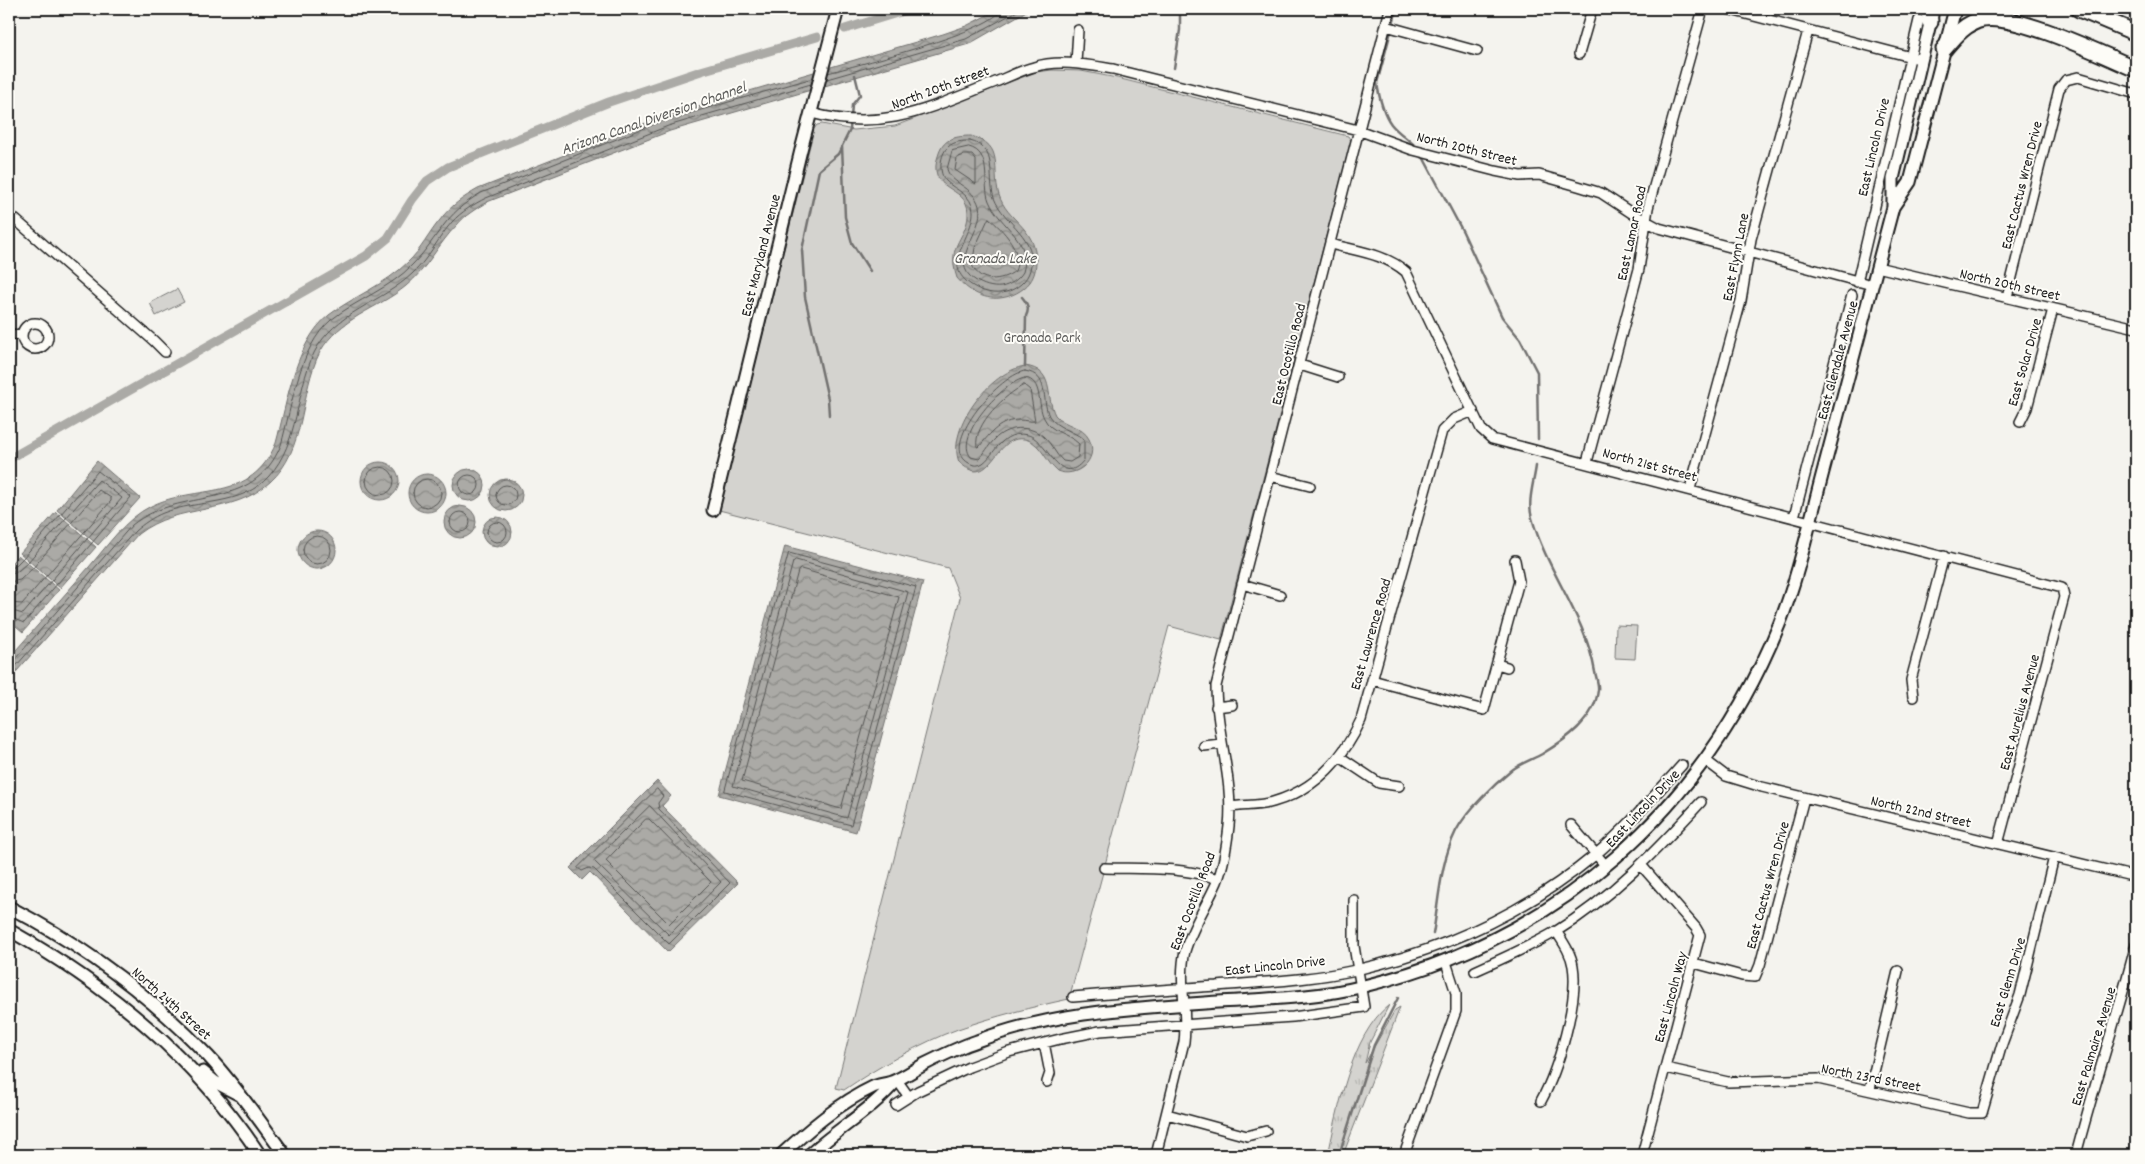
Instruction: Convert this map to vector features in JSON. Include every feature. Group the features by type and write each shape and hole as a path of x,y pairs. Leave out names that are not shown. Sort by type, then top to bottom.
{"highway":[{"path":"2005,9 2020,23"},
{"path":"2079,9 2136,34"},
{"path":"1944,49 1962,30 1976,22 1995,19 2020,23 2136,69"}],"main road":[{"name":"East Glendale Avenue","path":"1893,207 1910,182 1955,9"},
{"name":"East Maryland Avenue","path":"713,510 837,13"},
{"name":"East Glendale Avenue","path":"1810,521 1893,207 1892,179 1916,58 1928,15"},
{"name":"East Lincoln Drive","path":"781,1155 846,1102 875,1086 897,1080 925,1064 976,1041 1031,1024 1084,1013 1292,997 1362,987 1446,962 1513,930 1544,912 1606,866 1652,824 1705,760 1738,710 1772,641 1789,595 1810,521"},
{"name":"North 24th Street","path":"9,907 92,957 137,990 193,1040 241,1096 285,1155"},
{"path":"9,930 50,954 100,989 160,1036 202,1079 260,1155"},
{"path":"170,1046 182,1053 215,1082 241,1096 238,1111 240,1127"},
{"name":"East Lincoln Drive","path":"809,1155 855,1117 881,1100 897,1080"}],"street":[{"name":"East Ocotillo Road","path":"1156,1155 1167,1114 1186,1024 1182,965 1186,949 1218,879 1225,853 1230,806 1228,780 1216,706 1216,686 1390,9"},
{"path":"1580,54 1592,9"},
{"name":"East Lamar Road","path":"1586,462 1639,269 1648,208 1702,9"},
{"path":"1727,9 1916,58"},
{"path":"1386,26 1477,51"},
{"path":"1076,63 1078,30"},
{"name":"East Flynn Lane","path":"1690,489 1741,301 1748,250 1808,31"},
{"name":"East Lincoln Drive","path":"1857,282 1916,58"},
{"name":"North 20th Street","path":"811,112 850,121 890,120 945,102 1035,66 1076,63 1113,69 1358,130 1413,150 1495,171 1520,176 1539,175 1578,186 1601,193 1646,222 1659,228 1748,250 1872,285"},
{"name":"East Cactus Wren Drive","path":"2007,297 2059,89 2066,80 2078,77 2136,94"},
{"path":"9,214 165,352"},
{"name":"North 21st Street","path":"1331,244 1386,259 1406,272 1481,429 1492,439 1690,489 2062,588"},
{"name":"North 20th Street","path":"1877,267 2053,309 2136,326"},
{"path":"1794,517 1852,294"},
{"name":"East Solar Drive","path":"2020,422 2027,408 2053,309"},
{"path":"9,328 9,335 21,335"},
{"path":"1300,365 1338,376"},
{"name":"East Lawrence Road","path":"1230,806 1271,802 1296,794 1320,778 1340,757 1361,720 1442,431 1454,418 1473,411"},
{"path":"1270,476 1310,486"},
{"path":"1913,697 1912,680 1944,556"},
{"path":"1372,680 1484,710 1519,581 1515,560"},
{"path":"1242,584 1280,595"},
{"name":"East Aurelius Avenue","path":"1998,844 2064,597 2062,588"},
{"path":"1497,664 1507,666"},
{"path":"1216,706 1232,705"},
{"path":"1204,746 1221,744"},
{"path":"1340,757 1378,783 1399,786"},
{"name":"North 22nd Street","path":"1705,760 1726,776 1804,798 2136,877"},
{"name":"East Lincoln Drive","path":"1073,997 1276,981 1357,970 1469,934 1517,909 1553,887 1595,854 1630,823 1682,765"},
{"name":"East Cactus Wren Drive","path":"1694,963 1755,978 1804,798"},
{"path":"1476,971 1556,931 1609,892 1641,864 1701,802"},
{"path":"1570,825 1606,866"},
{"name":"East Glenn Drive","path":"1982,1113 2002,1044 2020,995 2054,857"},
{"name":"East Lincoln Way","path":"1641,864 1700,935 1642,1155"},
{"path":"1104,868 1177,869 1194,871 1218,879"},
{"path":"896,1104 908,1096 969,1067 1044,1043 1100,1031 1293,1017 1364,1007 1362,987 1357,970 1352,922 1354,900"},
{"path":"1542,1100 1550,1084 1574,995 1573,964 1568,951 1556,931"},
{"name":"East Palmaire Avenue","path":"2076,1155 2091,1096 2118,1016 2136,944"},
{"path":"1404,1155 1456,1011 1456,993 1446,962"},
{"path":"1870,1089 1898,970"},
{"path":"1044,1043 1050,1072 1047,1082"},
{"name":"North 23rd Street","path":"1666,1068 1728,1082 1818,1079 1870,1089 1969,1113 1982,1113"},
{"path":"897,1080 908,1096"},
{"path":"1167,1114 1247,1136 1266,1131"}],"green space":[{"name":"Granada Park","path":"1052,70 1081,71 1117,78 1348,136 1351,141 1221,640 1169,626 1069,999 1000,1016 944,1034 900,1056 844,1090 836,1088 960,598 948,568 719,510 814,129 817,125 822,124 854,130 895,126 1036,72"},
{"path":"177,289 184,302 156,316 150,303"},
{"path":"1616,625 1637,626 1635,659 1615,658"},
{"path":"1389,1005 1370,1042 1365,1063 1395,1010 1400,1007 1343,1155 1328,1155 1336,1117 1348,1074 1356,1054 1376,1018"}],"water":[{"path":"999,9 1030,9 969,44 670,131 487,202 475,210 450,232 414,279 395,294 348,322 328,340 313,368 297,437 282,469 270,482 255,493 239,500 171,517 154,524 138,534 9,680 9,658 117,533 133,518 151,506 169,499 222,489 238,484 253,475 265,462 276,443 300,357 317,327 339,308 399,270 417,252 444,215 462,199 478,189 661,117 943,34 966,26"},
{"name":"Granada Lake","path":"971,136 982,140 993,152 999,195 1008,211 1026,231 1034,249 1036,266 1032,279 1020,291 1004,297 982,296 971,290 957,278 954,266 955,249 965,228 968,212 966,203 961,197 941,182 937,175 936,166 939,153 944,144 956,137"},
{"path":"1025,366 1034,368 1045,378 1055,415 1063,422 1082,431 1089,439 1092,447 1089,460 1078,470 1064,473 1057,471 1033,442 1017,439 1008,443 987,466 979,471 970,470 959,462 957,448 959,433 965,418 974,403 999,378 1012,370"},
{"path":"97,461 140,498 98,545 57,510"},
{"path":"380,462 393,468 399,481 393,494 380,500 367,494 361,481 367,468"},
{"path":"469,469 480,474 485,485 480,496 469,501 458,496 453,485 458,474"},
{"path":"427,474 440,480 446,493 440,506 427,512 414,506 408,493 414,480"},
{"path":"506,479 517,484 522,495 517,506 506,511 495,506 490,495 495,484"},
{"path":"460,506 471,511 476,522 471,533 460,538 449,533 444,522 449,511"},
{"path":"56,512 96,547 60,588 20,553"},
{"path":"497,517 508,521 512,532 508,543 497,547 486,543 482,532 486,521"},
{"path":"317,531 330,537 336,550 330,563 317,569 304,563 298,550 304,537"},
{"path":"785,546 923,582 856,832 719,795"},
{"path":"18,555 59,590 23,632 9,620 9,566"},
{"path":"657,781 671,796 662,806 738,883 668,952 590,872 582,880 570,868"}],"waterway":[{"path":"845,29 910,9"},
{"path":"1174,68 1180,30 1180,9"},
{"path":"1397,9 1377,83 1388,120 1417,148"},
{"path":"9,459 366,256 388,238 412,200 427,181 448,167 609,102 701,71 817,37"},
{"path":"829,415 828,399 805,297 802,250 819,170 838,154 850,130 852,105 860,95 855,75"},
{"path":"842,146 845,217 852,243 870,271"},
{"path":"1422,155 1463,232 1502,317 1520,339 1537,372 1538,439"},
{"path":"1022,297 1028,308 1026,316 1025,366"},
{"path":"1433,934 1446,856 1461,823 1481,798 1512,770 1542,754 1578,728 1596,701 1598,686 1590,652 1575,613 1547,557 1532,518 1531,499 1536,466"},
{"path":"1339,1155 1374,1045 1398,998"}],"water label":[{"name":"Arizona Canal Diversion Channel","path":"653,117"}]}
